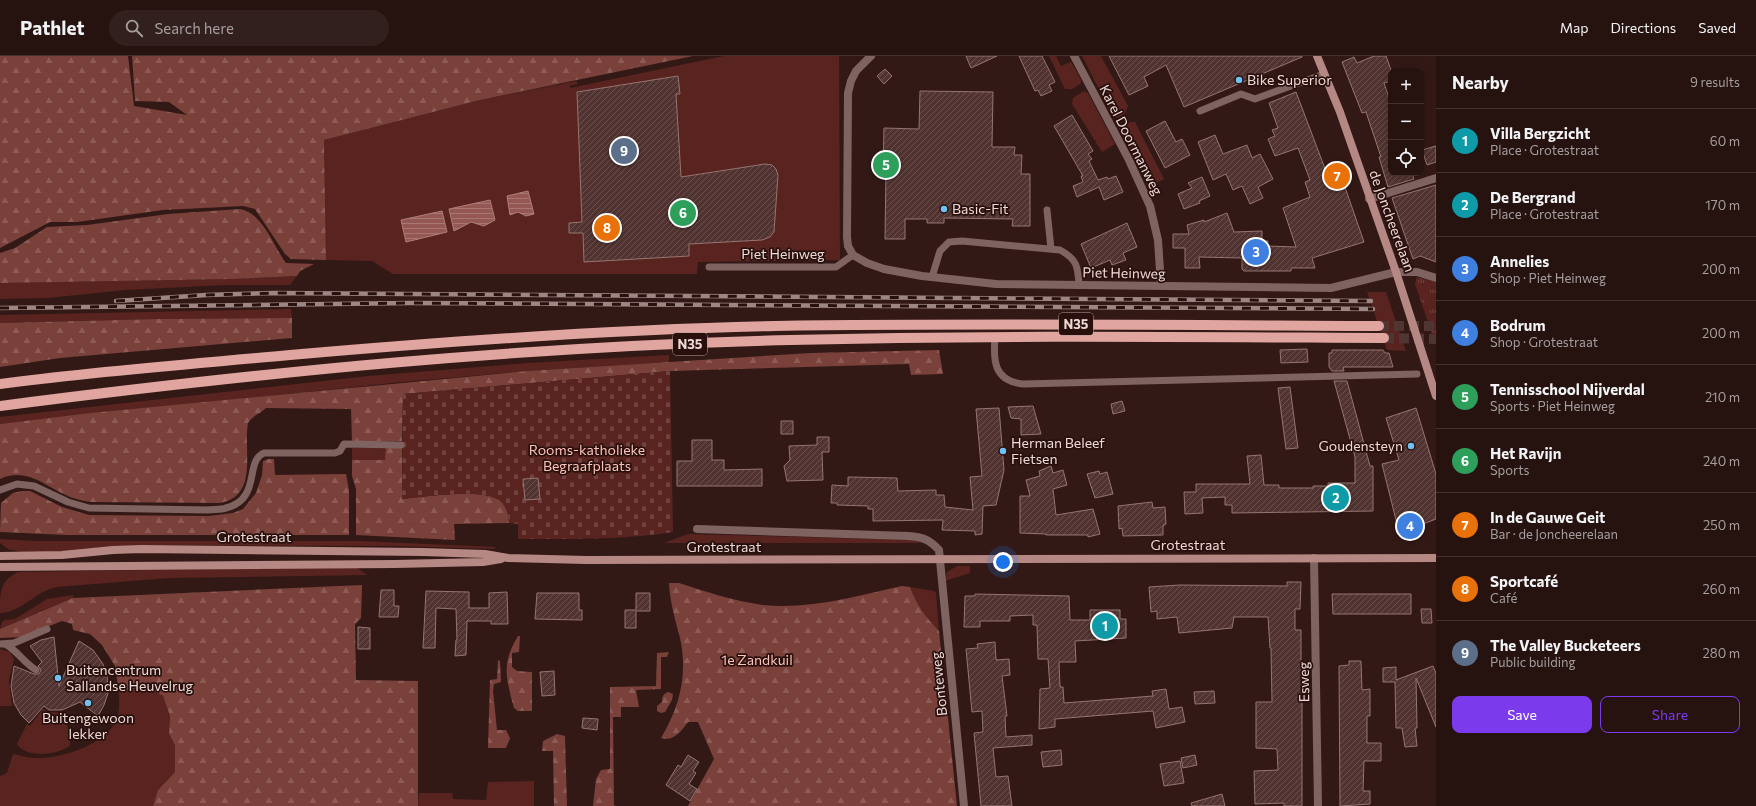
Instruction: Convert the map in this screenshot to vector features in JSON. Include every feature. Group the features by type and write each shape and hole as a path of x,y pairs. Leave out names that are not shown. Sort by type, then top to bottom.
{"main road":[{"name":"N35","path":"0,384 107,371 387,347 608,333 773,326 1140,324 1379,326"},
{"name":"N35","path":"0,406 290,372 479,356 789,340 995,337 1384,338"}],"street":[{"path":"853,255 848,246 847,237 848,93 851,81 856,71 871,56"},
{"name":"Karel Doormanweg","path":"1074,56 1129,160 1150,206 1158,240 1161,286"},
{"name":"de Joncheerelaan","path":"1317,56 1340,112 1369,199 1433,374 1436,396"},
{"path":"1369,199 1436,178"},
{"name":"Piet Heinweg","path":"853,255 868,264 884,269 932,277 996,284 1331,288 1396,272 1409,272 1436,278"},
{"name":"Grotestraat","path":"697,529 924,538 939,550 940,560"},
{"name":"Grotestraat","path":"0,556 62,555 113,550 149,550 423,552 485,554 508,558 618,560 1436,558"},
{"name":"Grotestraat","path":"0,567 483,562 508,558"},
{"name":"Esweg","path":"1314,558 1318,806"},
{"name":"Bonteweg","path":"940,560 964,806"}],"lane":[{"path":"1200,111 1241,94 1255,99 1324,74"},
{"path":"1047,210 1051,249"},
{"path":"932,277 940,251 949,242 962,241 1051,249 1070,255 1075,262 1079,285"},
{"name":"Piet Heinweg","path":"709,267 836,267 853,255"},
{"path":"995,337 993,354 998,370 1011,382 1023,384 1418,374"},
{"path":"0,490 17,484 34,486 68,502 89,508 208,510 227,508 242,500 248,491 255,461 257,457 264,452 335,452 340,451 344,444 401,445"},
{"path":"3,644 21,640 47,629"},
{"path":"3,644 10,647 26,664 36,670"}],"green space":[{"path":"0,56 128,56 134,106 187,115 169,102 135,101 132,56 693,56 480,100 324,140 326,260 291,259 285,254 255,209 243,206 163,210 77,222 50,222 0,248"},
{"path":"724,56 839,56 840,260 698,262 697,274 393,274 372,261 326,260 324,140 480,100 577,81 577,84 570,86 570,88"},
{"path":"1049,56 1056,56 1061,66 1071,62 1081,80 1081,83 1072,89 1065,89"},
{"path":"1082,56 1101,56 1128,106 1125,113 1118,118 1113,117 1108,107 1112,103 1113,97 1105,91 1101,93"},
{"path":"1084,91 1088,93 1115,144 1102,152 1072,104 1073,98"},
{"path":"1135,122 1164,179 1151,186 1148,185 1119,129 1126,123"},
{"path":"240,209 248,212 261,223 286,263 314,264 300,271 297,276 234,279 0,283 0,253 15,248 47,227 87,225 168,214"},
{"path":"297,276 290,285 225,285 125,290 48,298 0,299 0,283 234,279"},
{"path":"1417,277 1436,282 1436,346 1415,284"},
{"path":"1367,292 1386,292 1406,351 1387,350"},
{"path":"291,309 292,318 157,319 0,323 0,315"},
{"path":"292,318 292,338 60,358 0,367 0,323 157,319"},
{"path":"939,350 943,374 911,375 909,364 670,371 403,394 402,441 352,441 351,409 266,408 252,418 248,423 247,470 245,482 240,491 232,499 220,503 91,502 73,498 29,477 20,475 0,479 0,424 91,413 527,371 811,353"},
{"path":"669,355 669,362 527,371 402,382 0,424 0,417 368,376 527,363"},
{"name":"Rooms-katholieke Begraafplaats","path":"670,371 673,532 615,538 518,539 518,524 509,523 506,508 495,498 485,495 462,494 402,499 403,394"},
{"path":"352,448 386,448 386,460 352,460"},
{"path":"386,448 402,448 402,499 449,494 486,495 495,498 504,505 509,523 454,524 455,540 356,535 356,489 352,476 352,460 385,460"},
{"path":"274,459 275,475 346,474 349,490 349,535 68,535 0,532 1,503 13,493 22,491 30,491 62,507 89,515 209,516 233,513 243,509 256,493 262,475 263,461"},
{"path":"688,534 920,540 919,543 664,543"},
{"path":"0,539 34,541 359,541 495,547 495,549 398,546 148,545 75,551 21,552 8,549 0,543"},
{"path":"957,566 970,566 970,573 945,581 947,572"},
{"path":"356,567 367,575 168,578 57,587 49,589 16,609 0,613 0,599 4,583 12,575 18,572"},
{"name":"1e Zandkuil","path":"669,583 679,583 742,601 763,605 780,606 815,604 850,598 902,586 910,587 922,611 939,631 957,806 688,806 714,759 698,722 688,722 677,735 666,739 661,738 673,714 681,690 683,677 682,651"},
{"path":"362,585 361,618 355,624 356,680 418,681 418,806 153,806 158,790 175,772 175,745 169,734 170,716 163,696 146,687 119,691 115,666 102,645 90,634 73,630 72,624 62,621 21,637 0,638 0,629 73,598"},
{"path":"910,587 934,591 936,593 939,631 922,611"},
{"path":"74,595 73,598 0,629 2,622 5,620 15,619 47,599"},
{"path":"518,636 520,636 519,652 512,653 512,667 517,671 532,672 532,711 518,711 514,708 507,679 507,663 509,655"},
{"path":"0,649 10,652 14,659 9,681 12,706 0,706"},
{"path":"669,652 667,657 661,657 661,689 636,690 639,707 621,707 621,717 613,717 614,805 616,806 593,806 596,779 601,770 610,769 610,687 656,686 657,653"},
{"path":"498,660 500,661 501,682 494,684 493,691 497,730 506,730 510,738 506,748 488,748 490,680 497,679"},
{"path":"146,687 163,696 170,716 169,734 175,745 175,772 158,790 153,806 0,806 0,776 7,773 13,754 32,758 46,758 82,749 103,736 117,719 119,709 119,691"},
{"path":"668,692 673,694 672,700 665,712 661,713 657,711 657,706 662,702 664,695"},
{"path":"43,709 49,712 64,713 70,736 70,745 59,751 35,754 21,749 17,744 27,724 30,726"},
{"path":"557,734 565,736 567,806 554,806 553,751 542,751 543,741"},
{"path":"534,781 534,806 418,806 419,793 452,793 453,799 486,800 488,782"}],"shaded area":[{"path":"528,191 534,214 526,216 518,212 510,215 507,196"},
{"path":"490,200 495,220 484,226 471,222 454,231 449,209"},
{"path":"442,211 447,232 406,242 401,220"}],"building":[{"path":"966,56 997,56 971,68"},
{"path":"1019,56 1042,56 1055,82 1049,85 1052,91 1041,96 1038,90 1035,91"},
{"path":"1109,56 1302,57 1184,107 1166,65 1144,77 1148,86 1129,95"},
{"path":"1374,56 1386,56 1390,68 1388,68 1388,82 1384,83 1388,95 1388,176 1413,176 1414,179 1388,187 1379,157 1381,157 1366,112 1362,113 1342,62 1354,57 1357,63"},
{"path":"885,69 892,76 884,84 877,76"},
{"path":"678,76 680,94 676,94 681,177 765,164 772,165 776,169 778,175 774,232 770,237 762,240 689,244 689,256 584,262 583,233 569,233 569,223 582,222 577,92"},
{"path":"920,91 993,92 992,147 1015,147 1014,155 1022,155 1021,174 1030,174 1030,226 1012,226 1013,219 944,218 944,223 927,223 927,219 905,219 905,239 885,239 886,171 883,171 884,128 919,129"},
{"path":"1296,92 1327,174 1339,170 1364,242 1312,258 1315,268 1291,268 1291,271 1244,271 1242,269 1242,258 1199,257 1200,268 1185,268 1185,248 1173,248 1173,234 1189,234 1187,225 1204,220 1204,222 1227,213 1234,232 1262,231 1262,241 1268,241 1267,246 1296,247 1283,208 1310,197 1305,182 1310,180 1298,148 1275,156 1268,139 1275,136 1272,130 1278,128 1269,103"},
{"path":"1072,115 1093,151 1088,154 1092,159 1089,161 1098,180 1116,176 1123,192 1104,200 1099,187 1077,197 1073,186 1083,182 1081,176 1083,176 1054,126"},
{"path":"1165,121 1176,142 1182,139 1190,155 1165,168 1146,131"},
{"path":"1215,135 1223,154 1247,145 1252,158 1260,154 1273,179 1258,187 1263,198 1250,204 1242,186 1233,190 1226,174 1213,180 1198,142"},
{"path":"1436,146 1436,162 1427,165 1424,156 1424,149"},
{"path":"1202,177 1210,196 1199,201 1200,203 1184,209 1178,194 1192,188 1188,183"},
{"path":"1436,185 1436,262 1420,256 1413,259 1392,198"},
{"path":"1127,223 1137,247 1123,253 1126,260 1112,265 1110,260 1091,268 1081,244"},
{"path":"1307,349 1308,362 1281,363 1280,350"},
{"path":"1332,350 1383,350 1385,353 1389,353 1393,367 1343,367 1344,371 1332,371 1329,367 1329,353 1332,353"},
{"path":"1334,381 1347,381 1370,466 1373,466 1373,511 1232,513 1232,505 1225,505 1225,497 1202,498 1203,513 1185,514 1184,492 1196,492 1196,484 1250,484 1247,456 1261,455 1264,485 1279,485 1279,488 1313,488 1313,486 1328,486 1328,483 1355,483 1355,457"},
{"path":"1290,387 1298,448 1286,449 1278,388"},
{"path":"1122,401 1125,411 1113,414 1111,404"},
{"path":"1033,406 1041,434 1021,435 1021,419 1011,418 1008,407"},
{"path":"999,408 1004,470 996,505 983,506 982,534 975,535 975,531 942,530 943,520 873,521 873,509 868,509 868,506 837,505 837,503 831,503 832,485 848,486 848,477 897,478 898,491 936,490 936,495 944,495 945,507 973,510 970,477 982,476 976,409"},
{"name":"Goudensteyn","path":"1416,408 1436,474 1436,519 1413,528 1398,528 1382,464 1399,460 1386,418"},
{"path":"781,421 793,421 793,434 781,434"},
{"path":"817,437 829,437 829,452 822,452 823,480 787,481 784,466 790,460 789,446 817,445"},
{"path":"692,440 712,440 712,460 724,460 724,470 762,469 762,486 677,486 677,461 692,461"},
{"path":"1051,466 1053,473 1063,470 1067,485 1053,489 1056,515 1093,509 1100,534 1088,537 1088,535 1046,535 1020,533 1020,496 1030,496 1026,480 1040,476 1039,471"},
{"path":"1099,471 1100,474 1107,472 1113,494 1095,498 1087,474"},
{"path":"538,478 540,499 525,500 523,479"},
{"path":"1152,502 1153,508 1165,507 1166,524 1163,526 1163,535 1123,536 1122,528 1119,529 1118,506"},
{"path":"1287,582 1301,582 1300,609 1295,609 1295,630 1301,630 1301,667 1310,671 1302,675 1302,690 1310,693 1302,698 1302,806 1284,806 1284,803 1255,804 1254,771 1278,770 1277,749 1256,748 1256,702 1272,702 1271,648 1268,617 1234,617 1232,628 1179,633 1177,617 1157,619 1157,611 1151,612 1149,587 1180,585 1287,586"},
{"path":"381,590 394,590 394,606 399,606 398,617 379,617"},
{"path":"426,591 469,592 469,608 489,608 489,593 507,592 508,624 491,624 491,621 467,621 466,655 455,656 457,640 456,609 436,608 435,648 423,648"},
{"path":"537,593 579,593 579,610 582,610 582,620 535,619"},
{"path":"636,593 650,593 650,611 636,611 636,628 625,628 625,610 636,610"},
{"path":"975,594 1069,596 1070,620 1090,620 1090,610 1120,610 1120,619 1126,619 1126,638 1075,641 1076,662 1059,662 1060,687 1063,687 1064,703 1153,696 1152,691 1166,689 1169,709 1182,707 1185,722 1156,728 1153,711 1055,719 1055,727 1039,729 1040,689 1050,688 1048,659 1038,659 1037,625 1033,625 1033,615 1010,616 1010,621 980,621 980,627 964,627 965,596 975,596"},
{"path":"1332,594 1411,594 1411,614 1333,614"},
{"path":"1421,609 1431,609 1432,623 1422,623"},
{"path":"358,627 370,628 370,649 358,649"},
{"name":"Buitencentrum Sallandse Heuvelrug","path":"54,637 59,686 79,641 93,650 103,664 107,674 108,693 98,716 80,702 62,710 49,710 44,706 29,723 21,715 14,703 11,686 14,666 34,674 39,674 41,670 38,666 42,662 30,646 41,640"},
{"path":"995,642 996,660 1009,659 1010,675 1002,676 1007,716 1005,716 1006,737 1032,735 1032,745 993,748 996,777 1008,776 1012,806 981,806 974,733 983,732 982,711 972,712 966,649 978,648 977,644"},
{"path":"1349,661 1361,661 1362,690 1370,689 1370,716 1367,716 1367,743 1381,743 1381,761 1364,761 1363,791 1370,791 1370,804 1340,806 1339,666 1349,665"},
{"path":"1433,666 1436,673 1436,727 1416,678 1417,728 1415,728 1417,746 1405,747 1402,728 1396,728 1395,682 1383,682 1383,668 1396,667 1396,680"},
{"path":"554,671 555,695 542,696 540,672"},
{"path":"1214,691 1215,703 1195,704 1194,692"},
{"path":"583,718 598,719 597,730 582,728"},
{"path":"1061,750 1062,765 1043,767 1041,752"},
{"path":"688,755 699,762 693,771 696,773 689,784 697,789 690,801 666,785 678,765 681,767"},
{"path":"1195,755 1197,765 1183,768 1181,758"},
{"path":"1180,761 1184,783 1164,786 1160,764"},
{"path":"1222,794 1225,806 1192,806 1191,803"}],"tunnel":[{"path":"1379,326 1436,326"},
{"path":"1384,338 1436,339"}],"railway":[{"path":"116,301 206,295 274,293 1371,301"},
{"path":"0,308 410,303 1373,309"}],"place":[{"name":"Bike Superior","path":"1239,80"},
{"name":"The Valley Bucketeers","path":"624,151"},
{"name":"Tennisschool Nijverdal","path":"886,165"},
{"name":"In de Gauwe Geit","path":"1337,176"},
{"name":"Basic-Fit","path":"944,209"},
{"name":"Het Ravijn","path":"683,213"},
{"name":"Sportcafé","path":"607,228"},
{"name":"Annelies","path":"1256,252"},
{"name":"Goudensteyn","path":"1411,446"},
{"name":"Herman Beleef Fietsen","path":"1003,451"},
{"name":"De Bergrand","path":"1336,498"},
{"name":"Bodrum","path":"1410,526"},
{"name":"Villa Bergzicht","path":"1105,626"},
{"name":"Buitencentrum Sallandse Heuvelrug","path":"58,678"},
{"name":"Buitengewoon lekker","path":"88,703"}]}
